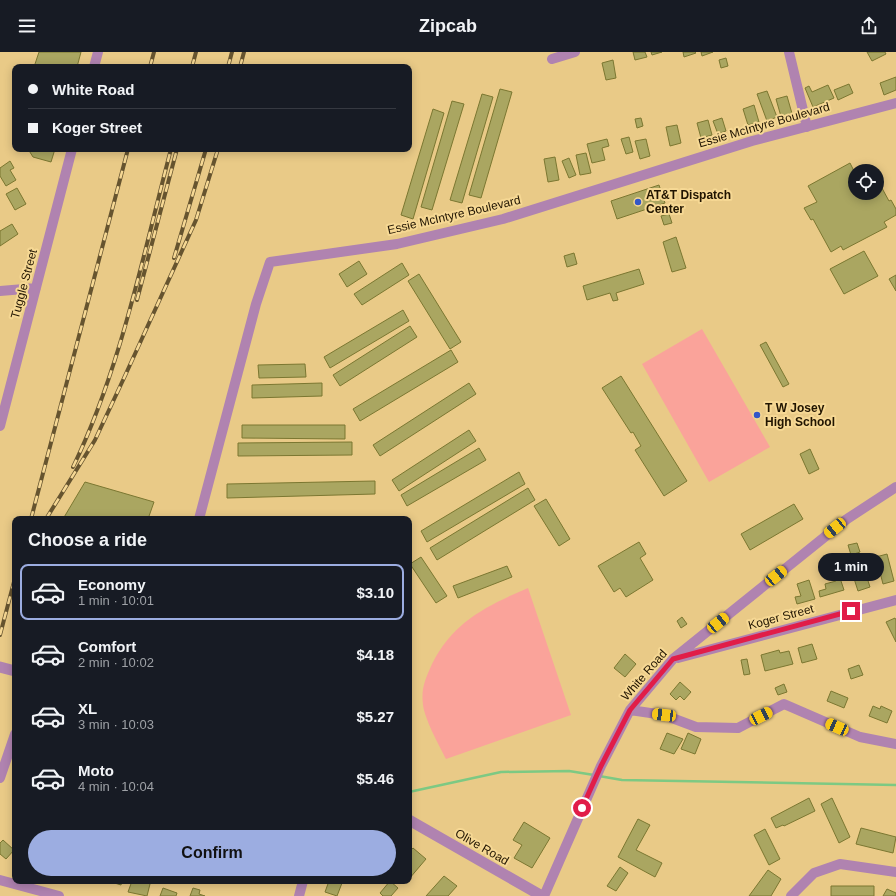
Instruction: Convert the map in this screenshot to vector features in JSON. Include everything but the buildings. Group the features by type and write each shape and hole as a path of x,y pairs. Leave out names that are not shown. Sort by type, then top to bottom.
{"street":[{"path":"95,64 98,52"},
{"path":"552,58 575,52"},
{"path":"789,52 807,126"},
{"name":"Essie McIntyre Boulevard","path":"200,516 256,304 270,262 397,244 503,219 745,143 896,103"},
{"name":"Tuggle Street","path":"0,426 71,152"},
{"path":"0,292 36,288"},
{"name":"White Road","path":"543,896 597,776 630,710 673,659 847,519 896,487"},
{"name":"Koger Street","path":"673,659 896,600"},
{"path":"0,667 12,670"},
{"path":"630,710 664,715 696,727 738,728 784,704 860,737 896,744"},
{"path":"0,778 12,743"},
{"name":"Olive Road","path":"412,822 543,896"},
{"path":"791,896 814,873 840,864 896,872"},
{"path":"0,880 12,883"},
{"path":"15,884 59,896"},
{"path":"299,896 302,884"}],"shaded area":[{"path":"702,329 770,447 709,482 642,364"},
{"path":"528,588 571,715 446,759 429,725 423,705 424,684 432,664 440,649 450,637 472,617 498,602"}],"waterway":[{"path":"412,791 501,772 569,771 594,775"},
{"path":"599,776 622,780 896,785"}],"railway":[{"path":"151,64 154,52"},
{"path":"193,64 196,52"},
{"path":"229,64 232,52"},
{"path":"241,64 244,52"},
{"path":"32,516 127,152"},
{"path":"73,467 90,429 118,351 130,311 170,152"},
{"path":"137,300 176,152"},
{"path":"174,258 205,152"},
{"path":"48,516 95,440 124,378 196,220 217,152"},
{"path":"0,635 12,589"}],"place":[{"name":"AT&T Dispatch Center","path":"638,202"},
{"name":"T W Josey High School","path":"757,415"}],"route":[{"path":"582,808 601,766 630,710 673,659 851,611"}]}
